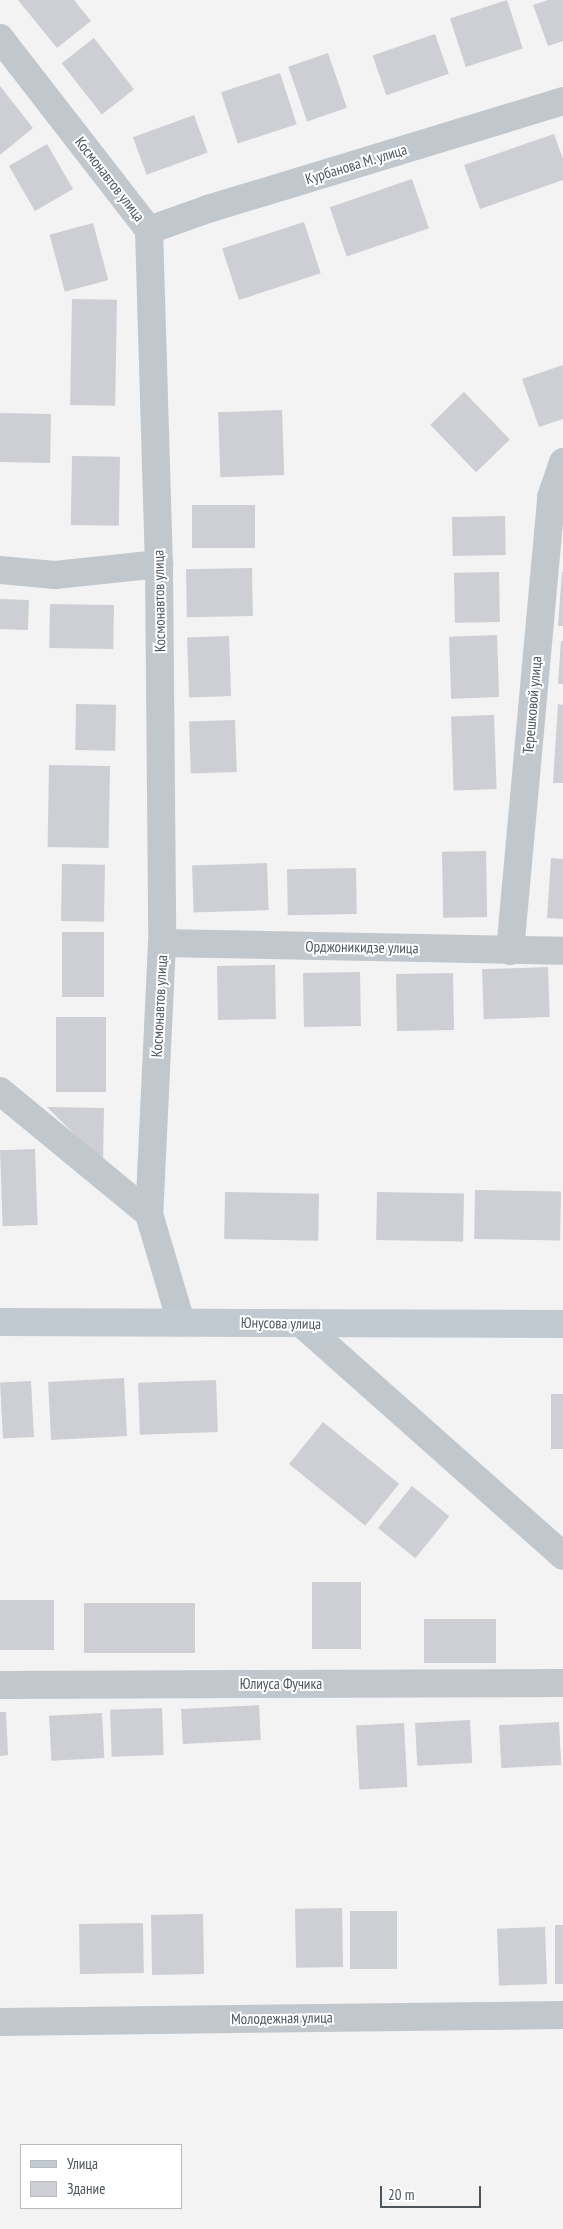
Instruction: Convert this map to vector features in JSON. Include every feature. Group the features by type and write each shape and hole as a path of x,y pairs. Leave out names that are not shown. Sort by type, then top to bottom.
{"main road":[{"name":"Юнусова улица","path":"0,1322 563,1324"}],"street":[{"name":"Космонавтов улица","path":"0,38 149,230 159,564 162,943 149,1214 181,1322"},
{"name":"Курбанова М. улица","path":"149,230 208,209 563,101"},
{"name":"Терешковой улица","path":"510,951 551,497 563,462"},
{"path":"0,570 55,574 159,564"},
{"name":"Орджоникидзе улица","path":"162,943 563,951"},
{"path":"0,1091 149,1214"},
{"path":"302,1324 563,1556"},
{"name":"Юлиуса Фучика","path":"0,1685 563,1683"},
{"name":"Молодежная улица","path":"0,2022 563,2015"}],"building":[{"path":"18,0 74,0 91,21 57,48"},
{"path":"507,0 523,49 466,67 450,19"},
{"path":"548,0 563,0 563,41 548,46 533,5"},
{"path":"435,34 449,74 386,95 373,55"},
{"path":"94,38 134,89 102,114 62,63"},
{"path":"328,53 347,108 307,122 288,67"},
{"path":"280,73 297,124 238,144 221,92"},
{"path":"0,86 33,128 0,155"},
{"path":"194,115 208,153 147,175 133,137"},
{"path":"554,134 563,159 563,180 480,209 464,165"},
{"path":"47,144 73,189 35,211 9,166"},
{"path":"412,179 429,228 347,256 330,207"},
{"path":"304,222 321,273 239,300 222,249"},
{"path":"93,223 108,280 65,292 50,235"},
{"path":"72,299 117,300 115,406 70,405"},
{"path":"563,365 563,419 539,427 522,379"},
{"path":"464,392 510,439 476,472 430,425"},
{"path":"282,410 284,475 220,477 218,412"},
{"path":"0,413 51,414 50,463 0,462"},
{"path":"72,456 120,457 119,526 71,525"},
{"path":"192,505 255,505 255,548 192,548"},
{"path":"505,516 506,555 453,556 452,517"},
{"path":"252,568 253,616 187,617 186,569"},
{"path":"499,572 500,622 455,623 454,573"},
{"path":"562,572 563,626 558,626"},
{"path":"0,599 29,600 28,630 0,629"},
{"path":"50,604 114,605 113,649 49,648"},
{"path":"497,635 499,697 451,699 449,637"},
{"path":"229,636 231,696 189,697 187,637"},
{"path":"561,641 563,641 563,684 558,684"},
{"path":"76,704 116,705 115,751 75,750"},
{"path":"558,704 563,705 563,783 553,783"},
{"path":"494,715 497,789 454,790 451,717"},
{"path":"235,720 237,772 191,774 189,722"},
{"path":"49,765 110,766 109,848 48,847"},
{"path":"486,851 487,917 443,918 442,852"},
{"path":"551,858 563,859 563,919 547,918"},
{"path":"267,863 269,910 194,913 192,866"},
{"path":"62,864 105,865 104,922 61,921"},
{"path":"356,868 357,914 288,915 287,869"},
{"path":"62,932 104,932 104,997 62,997"},
{"path":"275,965 276,1019 218,1020 217,966"},
{"path":"548,967 550,1017 484,1019 482,969"},
{"path":"360,972 361,1026 304,1027 303,973"},
{"path":"453,973 454,1030 397,1031 396,974"},
{"path":"56,1017 106,1017 106,1092 56,1092"},
{"path":"47,1107 104,1108 103,1163"},
{"path":"35,1149 38,1225 3,1226 0,1150"},
{"path":"475,1190 561,1192 560,1240 474,1239"},
{"path":"225,1192 319,1194 318,1241 224,1239"},
{"path":"377,1192 464,1194 463,1242 376,1240"},
{"path":"124,1378 127,1436 51,1440 48,1382"},
{"path":"216,1380 218,1432 140,1435 138,1383"},
{"path":"31,1381 34,1437 3,1439 0,1383"},
{"path":"551,1394 563,1394 563,1449 551,1449"},
{"path":"323,1422 399,1484 365,1526 289,1464"},
{"path":"412,1486 449,1516 415,1558 378,1528"},
{"path":"312,1582 361,1582 361,1649 312,1649"},
{"path":"0,1600 54,1600 54,1650 0,1650"},
{"path":"84,1603 195,1603 195,1653 84,1653"},
{"path":"424,1619 496,1619 496,1663 424,1663"},
{"path":"259,1705 261,1740 183,1744 181,1709"},
{"path":"162,1708 164,1755 112,1757 110,1710"},
{"path":"0,1712 6,1712 8,1755 0,1756"},
{"path":"102,1713 104,1758 51,1761 49,1716"},
{"path":"470,1720 472,1763 417,1766 415,1723"},
{"path":"559,1722 561,1765 501,1768 499,1725"},
{"path":"404,1723 407,1787 359,1789 356,1726"},
{"path":"342,1908 343,1967 296,1968 295,1909"},
{"path":"350,1911 397,1911 397,1969 350,1969"},
{"path":"203,1914 204,1974 152,1975 151,1915"},
{"path":"143,1923 144,1973 80,1974 79,1924"},
{"path":"555,1925 563,1925 563,1984 555,1984"},
{"path":"545,1927 547,1984 499,1986 497,1929"}]}
